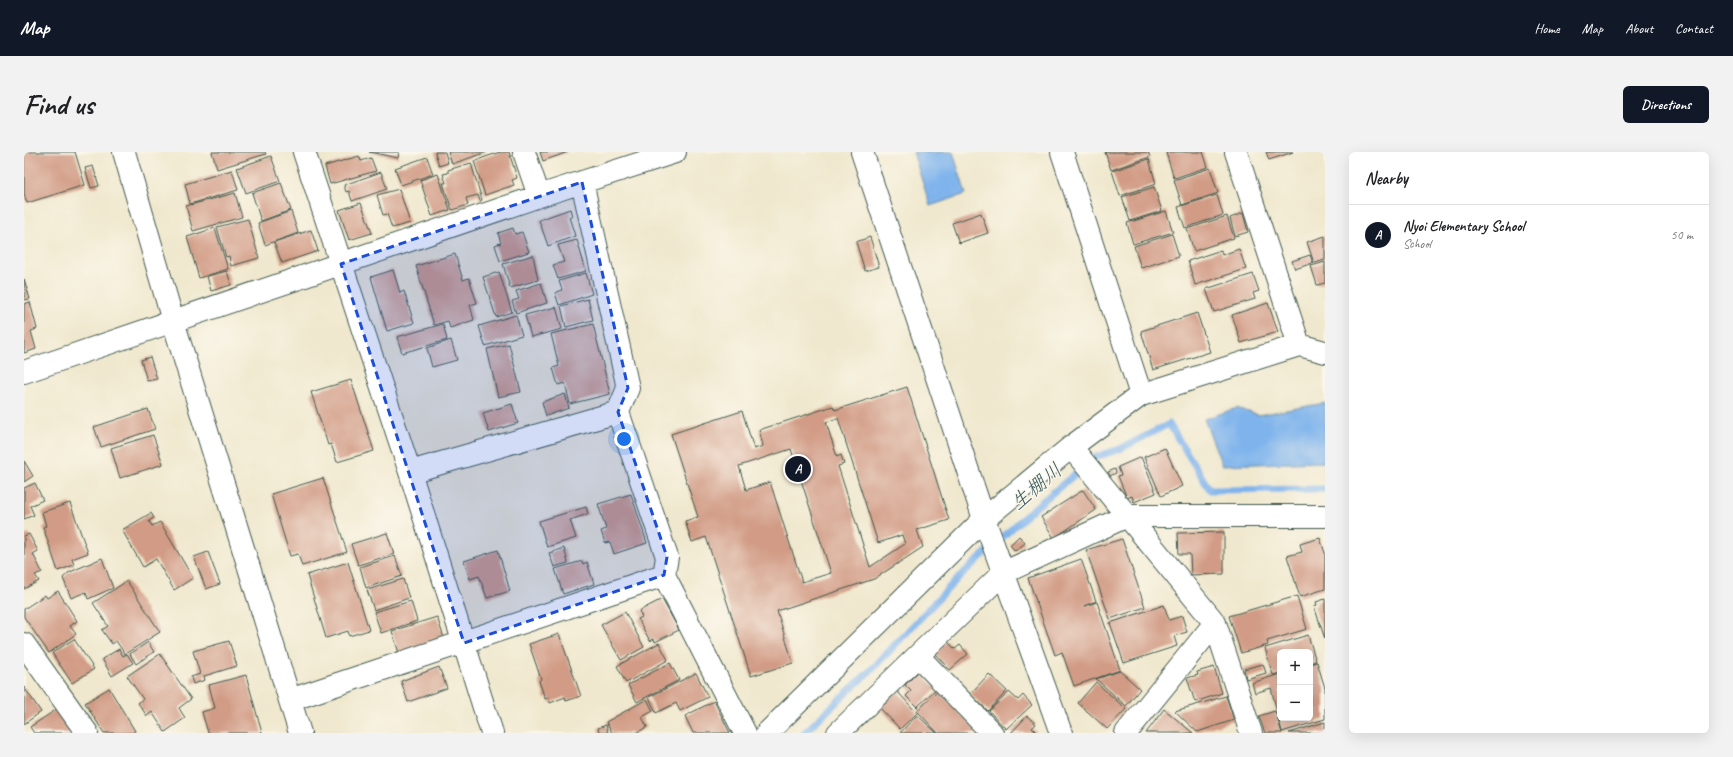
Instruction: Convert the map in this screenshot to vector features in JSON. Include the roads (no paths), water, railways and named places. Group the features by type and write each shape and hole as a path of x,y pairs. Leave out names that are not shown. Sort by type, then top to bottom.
{"street":[{"path":"124,152 173,321 300,733"},
{"path":"304,152 410,472 492,733"},
{"path":"524,152 539,196"},
{"path":"24,372 539,196 675,152"},
{"path":"862,152 985,524 1062,733"},
{"path":"1062,152 1141,395"},
{"path":"1236,152 1299,345"},
{"path":"582,182 628,388 618,412 667,557 664,575 745,733"},
{"path":"767,733 985,524 1073,449 1141,395 1299,345 1325,352"},
{"path":"410,472 618,412"},
{"path":"1073,449 1215,623 1251,733"},
{"path":"844,731 918,656 1001,568 1127,516 1325,516"},
{"path":"290,700 664,575"},
{"path":"1126,733 1215,623"},
{"path":"24,644 86,733"},
{"path":"918,656 992,733"}],"water":[{"path":"913,152 953,152 966,194 930,206"},
{"path":"1325,403 1325,462 1222,465 1204,419 1237,408 1258,415"}],"waterway":[{"name":"生棚川","path":"804,733 876,665 957,579 1033,509 1096,457 1120,449 1169,424 1210,490 1325,489"}],"place":[{"name":"Nyoi Elementary School","path":"798,469"}]}
